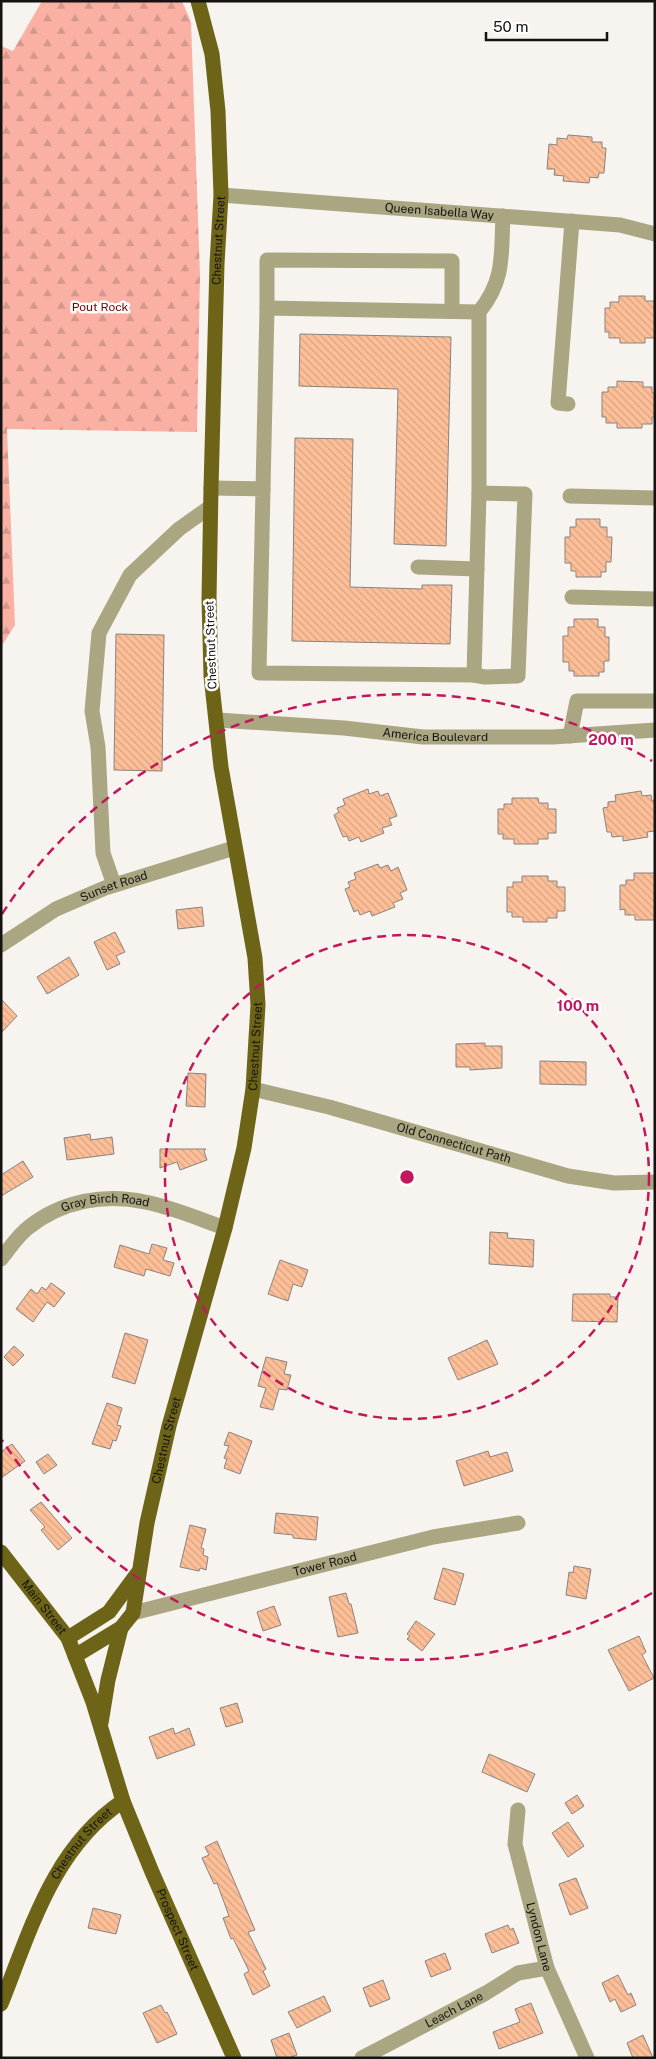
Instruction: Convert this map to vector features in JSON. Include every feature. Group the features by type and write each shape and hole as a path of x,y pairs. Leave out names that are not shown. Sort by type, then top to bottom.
{"main road":[{"name":"Chestnut Street","path":"1,2004 53,1877 72,1849 91,1828 104,1814 123,1801 100,1727 68,1638 108,1612 139,1572 147,1523 169,1426 225,1228 244,1148 253,1089 258,1005 255,958 221,767 211,676 210,507 217,264 221,195 218,110 212,54 198,1"},
{"name":"Main Street","path":"1,1552 68,1638"},
{"path":"75,1656 121,1628 133,1613 139,1572"},
{"path":"100,1727 108,1680 121,1628"},
{"name":"Prospect Street","path":"123,1801 152,1872 234,2058"}],"street":[{"name":"Queen Isabella Way","path":"221,195 620,225 655,234"},
{"path":"474,675 479,493 478,312 490,298 499,277 503,216"},
{"path":"568,404 558,403 572,221"},
{"path":"452,311 452,261 267,260 268,308 259,673 518,676 525,494 479,493"},
{"path":"268,308 478,312"},
{"path":"211,488 263,489"},
{"path":"570,496 655,498"},
{"path":"114,885 103,854 98,747 92,711 99,633 130,575 178,529 210,507"},
{"path":"418,567 477,569"},
{"path":"572,597 655,599"},
{"path":"570,736 577,702 655,701"},
{"name":"America Boulevard","path":"217,720 344,728 423,738 570,736 655,730"},
{"name":"Sunset Road","path":"1,945 56,909 114,885 234,848"},
{"name":"Old Connecticut Path","path":"253,1089 329,1107 568,1176 614,1183 655,1182"},
{"name":"Gray Birch Road","path":"1,1258 28,1228 46,1216 63,1206 101,1198 125,1198 147,1202 225,1228"},
{"name":"Tower Road","path":"133,1613 434,1537 518,1523"},
{"name":"Lyndon Lane","path":"518,1810 515,1844 546,1968 587,2058"},
{"name":"Leach Lane","path":"362,2058 486,1993 518,1973 546,1968"}],"green space":[{"name":"Pout Rock","path":"42,1 182,1 191,22 200,275 197,432 7,429 15,625 1,647 1,46 13,51"}],"building":[{"path":"568,135 592,137 592,142 602,142 602,148 606,148 604,173 599,173 598,178 590,177 589,183 563,181 564,176 554,175 555,169 547,169 549,144 557,145 557,138 567,139"},
{"path":"619,296 645,296 645,301 654,301 655,338 645,338 645,343 620,343 620,338 609,338 609,332 605,332 605,308 610,308 610,302 619,302"},
{"path":"300,334 451,337 446,546 394,544 398,389 299,386"},
{"path":"617,381 643,382 643,387 652,387 652,393 655,393 655,417 652,417 652,424 642,424 642,428 617,428 617,423 606,423 606,417 602,417 602,392 608,392 608,387 617,387"},
{"path":"295,438 353,439 350,587 422,589 422,585 452,585 450,644 292,641"},
{"path":"576,519 600,519 600,527 607,527 607,537 612,537 611,562 606,562 606,572 601,572 601,577 576,577 576,571 571,571 571,563 565,563 565,537 570,537 570,527 576,527"},
{"path":"574,619 598,619 598,627 605,627 605,637 609,637 609,661 604,661 604,672 599,672 599,676 574,676 574,671 569,671 569,662 563,662 563,636 568,636 568,627 574,627"},
{"path":"116,634 164,635 162,771 114,770"},
{"path":"368,789 369,794 378,791 380,796 388,793 397,816 389,819 392,825 382,828 384,833 361,842 359,837 349,841 347,836 343,837 334,815 339,812 337,808 345,805 343,799"},
{"path":"641,791 642,796 651,795 652,801 655,800 655,831 647,832 648,837 623,841 623,836 612,837 611,832 607,832 603,808 608,807 608,802 616,801 615,795"},
{"path":"512,798 538,798 539,803 548,803 548,809 556,809 556,833 548,833 548,839 538,839 538,844 514,844 514,839 503,839 503,834 498,834 498,809 504,809 504,804 512,804"},
{"path":"378,864 380,868 388,865 391,871 398,867 407,890 400,893 403,899 393,903 395,907 372,916 370,911 360,915 358,910 354,912 345,889 350,887 348,882 356,879 354,873"},
{"path":"634,873 655,873 655,920 635,920 635,915 625,915 625,909 620,910 620,885 626,885 626,880 634,880"},
{"path":"522,876 548,876 548,881 557,881 557,887 565,887 565,911 557,911 557,918 547,918 547,922 523,922 523,917 512,917 512,912 507,912 507,887 513,887 513,882 522,882"},
{"path":"202,907 204,926 178,929 176,910"},
{"path":"115,932 125,952 116,956 120,964 107,970 94,942"},
{"path":"69,957 79,975 47,994 37,977"},
{"path":"1,999 17,1016 1,1033"},
{"path":"485,1043 485,1046 502,1046 502,1068 470,1070 470,1067 456,1067 456,1044"},
{"path":"540,1061 586,1062 586,1085 540,1084"},
{"path":"188,1073 206,1074 205,1107 186,1106"},
{"path":"90,1134 91,1140 112,1137 114,1154 67,1160 64,1138"},
{"path":"160,1149 206,1149 204,1151 207,1160 180,1170 177,1162 160,1168"},
{"path":"23,1161 33,1177 1,1196 1,1175"},
{"path":"490,1232 508,1233 507,1238 534,1240 533,1267 489,1264"},
{"path":"152,1244 167,1248 163,1260 174,1263 170,1276 146,1269 144,1276 114,1267 120,1245 149,1254"},
{"path":"280,1260 308,1270 302,1287 293,1284 288,1301 268,1294"},
{"path":"51,1283 65,1293 54,1307 47,1302 33,1322 16,1309 31,1289 37,1294 42,1287 46,1290"},
{"path":"573,1294 610,1294 610,1297 618,1297 617,1322 572,1321"},
{"path":"125,1333 148,1340 135,1384 112,1377"},
{"path":"487,1340 498,1364 458,1380 448,1358"},
{"path":"14,1346 24,1355 13,1366 4,1357"},
{"path":"266,1357 287,1362 284,1374 291,1375 287,1390 279,1389 273,1410 260,1407 266,1388 258,1386"},
{"path":"107,1403 122,1408 117,1425 121,1426 116,1441 113,1440 110,1449 92,1444"},
{"path":"229,1432 252,1441 240,1474 224,1468 227,1459 224,1458 229,1446 224,1445"},
{"path":"12,1444 25,1461 1,1478 1,1452"},
{"path":"488,1451 490,1457 507,1452 513,1471 464,1486 456,1461"},
{"path":"48,1454 57,1465 44,1474 36,1462"},
{"path":"41,1502 72,1538 58,1550 41,1530 45,1527 30,1510"},
{"path":"276,1513 318,1517 316,1540 293,1538 293,1535 274,1533"},
{"path":"190,1525 206,1529 201,1548 204,1549 203,1555 208,1557 206,1570 200,1568 199,1571 180,1567"},
{"path":"574,1566 591,1569 586,1599 566,1595 569,1572 573,1573"},
{"path":"443,1568 464,1574 455,1605 434,1599"},
{"path":"346,1593 349,1604 351,1604 358,1633 338,1637 329,1597"},
{"path":"274,1606 281,1625 263,1631 257,1612"},
{"path":"416,1621 435,1634 422,1651 407,1639 410,1636 407,1634"},
{"path":"639,1636 646,1652 642,1655 654,1678 629,1691 608,1650"},
{"path":"237,1703 243,1722 226,1727 220,1708"},
{"path":"173,1728 175,1734 189,1728 195,1745 157,1759 149,1737"},
{"path":"489,1754 535,1774 527,1792 482,1772"},
{"path":"577,1795 584,1806 572,1814 565,1803"},
{"path":"568,1822 584,1846 568,1857 552,1833"},
{"path":"217,1841 255,1930 248,1932 266,1969 263,1971 270,1986 253,1995 244,1974 249,1971 233,1938 231,1939 223,1918 229,1916 217,1883 214,1884 202,1858 209,1855 205,1847"},
{"path":"576,1878 588,1908 570,1915 559,1884"},
{"path":"93,1908 121,1915 116,1934 88,1928"},
{"path":"508,1925 510,1930 513,1928 519,1943 492,1953 485,1934"},
{"path":"445,1953 451,1969 431,1977 425,1961"},
{"path":"618,1975 628,1995 631,1993 636,2005 621,2012 615,1999 610,2002 602,1983"},
{"path":"383,1980 390,1999 370,2007 363,1988"},
{"path":"324,1996 331,2011 297,2028 288,2012"},
{"path":"531,2003 543,2033 499,2049 493,2032 520,2022 515,2009"},
{"path":"161,2005 165,2013 167,2012 177,2034 157,2043 143,2013"},
{"path":"289,2033 297,2055 289,2058 277,2058 271,2040"},
{"path":"643,2035 653,2058 633,2058 627,2043"}]}
